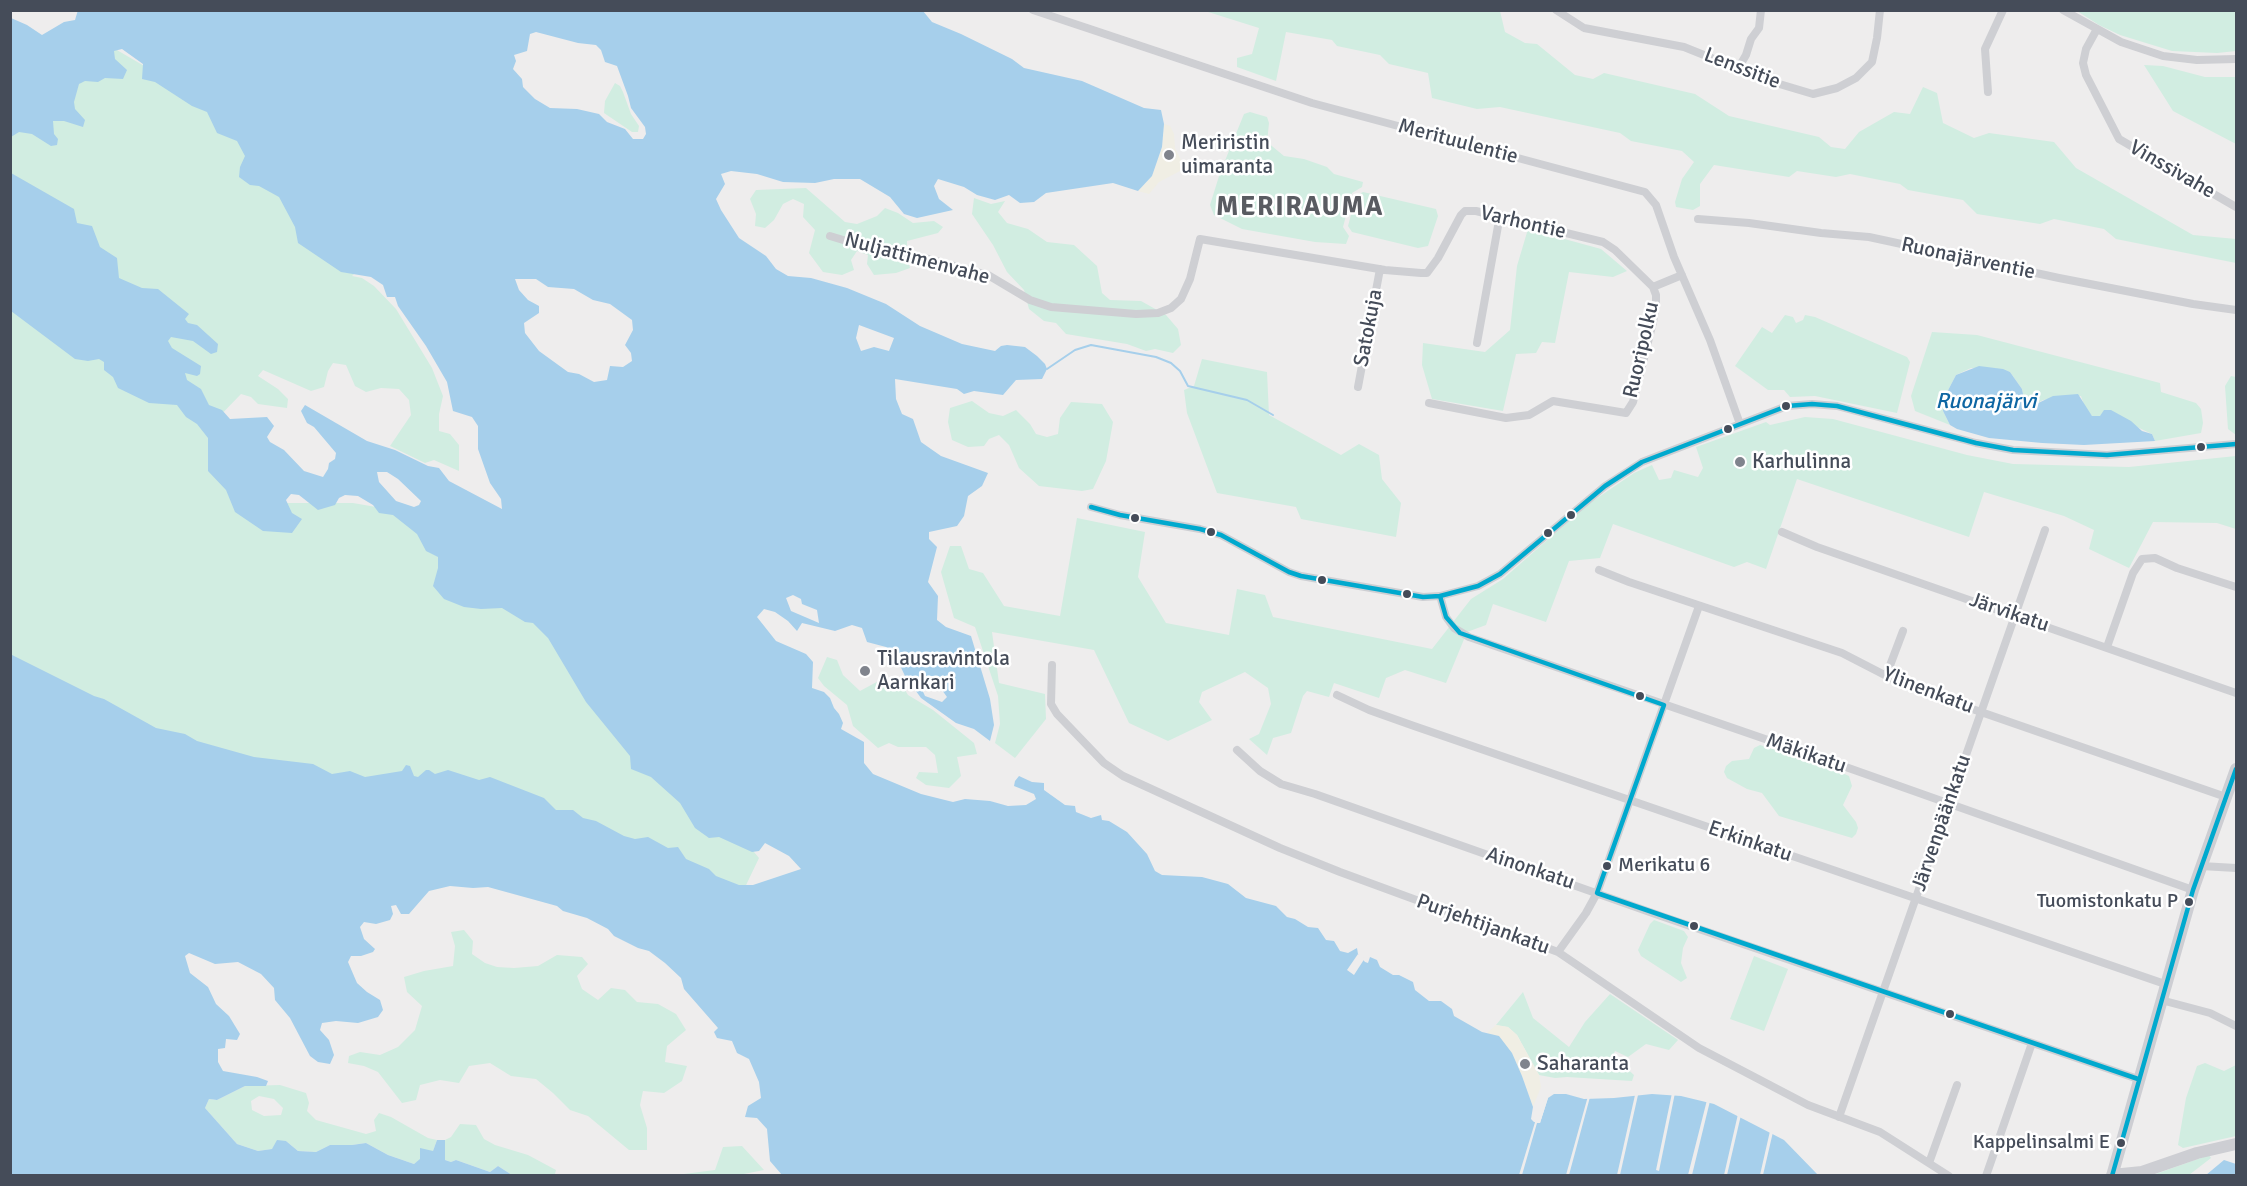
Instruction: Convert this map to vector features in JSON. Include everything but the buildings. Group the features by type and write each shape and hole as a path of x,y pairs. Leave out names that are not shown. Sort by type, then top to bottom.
{"main road":[{"path":"2236,769 2193,890 2112,1175 2142,1172 2197,1153 2236,1144"}],"street":[{"name":"Merituulentie","path":"1033,10 1312,103 1645,192 1656,205 1682,276 1710,340 1740,424"},
{"name":"Lenssitie","path":"1556,10 1584,28 1684,47 1739,67 1766,80 1813,94 1837,88 1856,78 1872,62 1880,10"},
{"path":"1739,67 1751,39 1759,28 1761,10"},
{"path":"1988,92 1985,49 2003,10"},
{"path":"2063,10 2121,42 2163,56 2197,60 2236,59"},
{"name":"Vinssivahe","path":"2097,29 2086,49 2083,63 2086,75 2119,139 2236,207"},
{"name":"Varhontie","path":"1200,238 1380,269 1427,273 1438,258 1461,215 1465,212 1476,211 1604,242 1653,287"},
{"path":"1477,343 1500,215"},
{"name":"Ruonajärventie","path":"1698,219 1869,237 2032,272 2193,304 2236,310"},
{"name":"Nuljattimenvahe","path":"830,236 853,243 907,253 988,275 1041,304 1077,310 1143,314 1158,313 1171,308 1180,299 1190,279 1200,238"},
{"name":"Satokuja","path":"1358,387 1380,269"},
{"path":"1653,287 1682,276"},
{"name":"Ruoripolku","path":"1429,403 1506,418 1529,415 1553,401 1626,413 1633,402 1653,322 1656,295 1653,287"},
{"path":"1091,507 1221,535 1288,572 1302,576 1423,597 1440,596 1478,586 1500,574 1605,486 1642,462 1787,406 1812,404 1837,406 2013,450 2107,455 2236,444"},
{"name":"Järvenpäänkatu","path":"1839,1117 2045,530"},
{"name":"Järvikatu","path":"1782,532 1817,547 2236,693"},
{"path":"2107,647 2128,584 2136,565 2142,559 2156,558 2178,568 2236,587"},
{"name":"Ylinenkatu","path":"1599,570 1842,653 1906,686 2226,797"},
{"name":"Mäkikatu","path":"1440,596 1446,617 1460,633 2193,890"},
{"path":"1558,952 1586,913 1597,892 1699,606"},
{"path":"1886,676 1903,632"},
{"name":"Purjehtijankatu","path":"1052,665 1051,704 1056,714 1104,763 1123,776 1340,873 1558,952 1699,1048 1808,1105 1880,1132 1949,1176"},
{"name":"Erkinkatu","path":"1337,695 1369,710 1414,726 2165,984"},
{"name":"Ainonkatu","path":"1237,750 1260,771 1281,784 2138,1079"},
{"path":"2201,866 2236,868"},
{"path":"2161,1000 2210,1014 2236,1026"},
{"path":"1986,1176 2032,1043"},
{"path":"1929,1162 1957,1085"}],"green space":[{"path":"1205,11 1500,11 1505,32 1525,43 1537,44 1575,75 1593,79 1604,73 1695,94 1729,116 1819,137 1831,147 1845,149 1859,132 1894,112 1910,114 1923,87 1937,93 1943,123 1974,138 1989,133 2054,142 2076,168 2193,235 2236,239 2236,263 2116,239 2104,229 2054,219 2040,224 1977,214 1963,200 1908,190 1900,184 1850,174 1836,177 1797,171 1789,177 1714,165 1700,184 1700,206 1693,210 1676,207 1675,202 1682,179 1694,162 1682,151 1631,141 1620,133 1500,107 1477,109 1432,98 1428,73 1389,64 1380,55 1337,46 1332,40 1286,32 1276,81 1237,67 1237,58 1252,54 1259,28"},
{"path":"2077,11 2236,11 2236,51 2217,53 2172,51 2120,35"},
{"path":"98,39 288,153 359,269 352,276 362,278 374,286 396,309 432,368 443,396 439,414 439,431 450,434 459,445 459,471 434,460 425,463 390,446 411,415 409,400 399,389 381,388 366,392 355,386 346,365 333,363 328,371 324,387 311,391 263,370 258,376 278,389 288,399 287,408 258,404 251,397 241,394 212,424 283,503 353,503 422,515 452,540 701,788 759,858 737,904 130,730 11,673 10,60"},
{"path":"2144,65 2163,66 2205,77 2236,77 2236,144 2173,111"},
{"path":"615,83 620,86 631,114 639,126 638,132 632,132 604,113 605,101"},
{"path":"1250,112 1267,117 1269,123 1267,142 1284,156 1304,159 1327,167 1334,174 1363,182 1362,187 1352,193 1343,227 1349,236 1346,244 1315,242 1242,229 1214,215 1210,205 1220,173 1244,114"},
{"path":"806,188 845,222 857,224 877,216 885,208 913,223 934,221 943,227 938,233 907,241 910,268 896,273 874,275 867,264 868,255 857,251 851,260 854,270 842,275 823,272 809,253 815,230 803,217 804,204 793,199 783,204 774,220 765,228 755,226 756,214 750,199 756,190"},
{"path":"1363,192 1436,209 1438,216 1428,246 1418,248 1352,232 1348,226 1356,196"},
{"path":"974,198 991,204 1005,201 998,212 1007,223 1028,229 1047,242 1074,245 1097,266 1102,293 1110,300 1141,301 1166,315 1178,329 1181,345 1173,353 1155,349 1146,351 1127,344 1066,334 1056,323 1044,321 1029,309 1024,290 1007,272 993,245 972,214"},
{"path":"1528,229 1601,249 1627,271 1613,277 1569,272 1555,343 1542,342 1536,353 1516,354 1503,411 1432,399 1422,365 1423,343 1485,352 1510,330 1517,266"},
{"path":"1785,315 1793,317 1796,323 1803,320 1805,315 1815,317 1907,357 1910,362 1897,413 1815,396 1790,397 1784,390 1768,390 1735,366 1762,327 1772,333"},
{"path":"1932,332 1977,335 2160,383 2161,392 2196,403 2201,409 2203,423 2201,433 2155,441 2152,434 2137,427 2100,416 2092,416 2085,408 2081,396 2043,400 2030,407 2025,404 2022,389 2010,372 1993,368 1971,368 1956,375 1944,398 1943,411 1950,425 1915,411 1911,396"},
{"path":"1202,359 1267,372 1269,415 1341,455 1359,444 1379,455 1382,479 1401,503 1396,537 1301,519 1296,507 1217,493 1187,413 1184,390 1194,386"},
{"path":"2231,376 2236,377 2236,435 2228,429 2225,386"},
{"path":"972,401 989,413 1003,416 1016,410 1036,434 1047,437 1058,434 1060,418 1071,402 1102,404 1113,422 1106,461 1093,489 1082,491 1039,486 1019,468 1009,445 999,435 989,439 984,446 968,447 952,440 948,422 950,408"},
{"path":"1805,417 1833,419 1967,455 2013,464 2129,467 2236,456 2236,529 2217,523 2153,522 2129,568 2089,549 2094,530 2064,516 1984,492 1969,537 1797,479 1766,569 1747,562 1734,567 1613,524 1600,558 1569,561 1546,622 1493,604 1486,625 1467,632 1446,683 1405,670 1386,678 1379,698 1334,683 1329,697 1307,691 1303,696 1291,733 1273,738 1267,755 1249,739 1259,734 1271,704 1268,688 1245,672 1202,692 1199,702 1212,720 1168,741 1129,723 1094,650 992,632 999,683 1045,694 1046,719 1015,758 995,743 1000,724 998,696 975,627 954,618 941,572 950,546 961,546 969,569 983,573 1004,606 1060,616 1077,518 1145,532 1138,577 1166,623 1229,635 1237,589 1265,595 1273,617 1432,649 1471,599 1503,579 1587,505 1634,473 1652,465 1659,480 1671,478 1674,470 1698,477 1703,468 1696,447 1766,422 1770,425"},
{"path":"827,657 837,660 843,675 860,691 884,678 898,678 908,695 933,710 974,743 977,754 957,757 961,776 949,788 926,785 916,778 919,772 938,773 935,755 926,747 898,747 889,743 878,748 853,726 847,705 818,678"},
{"path":"1760,745 1827,766 1849,776 1852,786 1843,805 1856,822 1858,828 1856,834 1852,838 1779,816 1762,793 1747,789 1727,778 1724,772 1726,766 1732,761 1749,759 1754,748"},
{"path":"1654,920 1684,931 1688,937 1683,948 1681,963 1687,978 1681,982 1641,956 1638,950"},
{"path":"464,930 473,941 472,954 485,963 497,967 514,968 538,966 557,955 582,957 588,964 577,976 582,989 598,1000 611,988 625,990 637,1002 658,1004 676,1014 686,1030 667,1046 665,1062 687,1066 682,1081 664,1093 643,1091 640,1105 647,1128 647,1150 629,1150 588,1116 570,1110 536,1079 511,1076 490,1063 469,1066 459,1083 440,1080 420,1085 416,1100 402,1103 378,1072 348,1063 349,1056 360,1052 380,1055 398,1047 415,1030 422,1006 407,992 404,977 453,966 455,946 451,932"},
{"path":"1754,956 1788,969 1764,1031 1730,1019"},
{"path":"1523,992 1533,1018 1569,1047 1585,1022 1610,994 1678,1040 1669,1050 1646,1044 1628,1057 1615,1051 1613,1056 1634,1075 1632,1081 1555,1078 1539,1075 1517,1035 1508,1027 1496,1025"},
{"path":"2205,1063 2224,1071 2236,1065 2236,1136 2183,1148 2178,1145 2186,1098 2197,1066"},
{"path":"280,1085 306,1093 309,1103 307,1111 316,1120 366,1134 376,1131 374,1120 379,1113 391,1117 428,1138 437,1140 433,1151 414,1164 388,1155 366,1143 330,1145 316,1152 298,1151 286,1141 272,1149 258,1151 237,1144 205,1108 209,1099 217,1100 245,1086","holes":["259,1096 274,1099 283,1108 281,1115 264,1116 252,1110 251,1101"]},
{"path":"460,1124 476,1125 484,1139 495,1145 528,1155 556,1170 555,1174 512,1175 498,1166 490,1172 456,1160 451,1162 445,1160 445,1140 451,1137"},
{"path":"742,1146 764,1170 739,1175 676,1175 715,1170 723,1147"},
{"path":"2209,1155 2211,1158 2189,1175 2150,1176"}],"sand":[{"name":"Meriristin uimaranta","path":"1164,124 1170,126 1174,134 1175,148 1182,162 1180,171 1159,182 1149,194 1138,191 1152,176 1162,147"},
{"name":"Saharanta","path":"1496,1025 1508,1027 1517,1035 1539,1075 1541,1087 1533,1107 1522,1076 1487,1033"}],"water":[{"path":"78,10 923,11 932,22 1012,59 1024,68 1082,81 1144,108 1161,110 1164,124 1162,147 1152,176 1138,191 1113,183 1046,193 1034,202 1020,203 1009,195 995,200 938,179 934,186 939,199 953,210 917,218 904,214 890,197 860,179 834,179 815,183 783,182 757,174 731,171 721,174 725,184 716,199 721,210 739,238 766,256 776,269 788,276 811,278 847,288 886,304 920,326 962,344 995,351 1007,345 1025,347 1045,364 1047,369 1042,379 1016,380 1003,395 974,391 964,394 957,389 895,379 896,399 902,414 913,419 921,442 941,456 988,473 982,486 968,496 964,516 957,526 929,532 929,539 937,547 928,582 938,596 937,620 946,627 971,636 990,699 994,725 990,741 974,729 956,723 921,698 905,676 897,659 886,647 867,642 862,628 852,625 835,631 802,623 797,631 775,612 764,609 757,617 776,641 806,654 813,662 812,688 824,692 830,698 843,723 841,729 864,742 864,763 873,774 921,794 953,802 965,799 990,801 1008,806 1026,805 1036,799 1034,794 1014,786 1019,776 1032,782 1044,783 1044,790 1065,805 1075,806 1076,812 1091,818 1101,815 1102,820 1109,821 1127,832 1147,854 1155,871 1162,875 1202,877 1228,884 1246,898 1276,906 1287,917 1308,927 1318,928 1326,940 1334,941 1340,951 1348,953 1357,948 1358,954 1365,962 1368,963 1370,957 1377,960 1380,967 1393,975 1399,975 1413,982 1415,990 1429,1001 1441,1001 1452,1009 1454,1016 1482,1032 1499,1036 1512,1053 1522,1076 1533,1107 1531,1119 1534,1122 1540,1123 1548,1098 1554,1094 1566,1094 1584,1099 1652,1094 1681,1096 1714,1104 1784,1140 1818,1175 782,1175 770,1161 767,1129 757,1118 745,1117 748,1106 761,1098 759,1082 749,1059 737,1053 732,1041 717,1038 714,1032 718,1028 684,989 681,978 665,963 649,951 614,936 608,929 587,918 563,911 557,906 488,887 450,886 429,891 409,914 401,914 396,905 391,906 393,914 390,920 376,924 364,922 360,927 364,939 375,949 361,956 351,956 348,962 357,983 380,1000 383,1010 378,1017 358,1023 336,1021 322,1023 320,1030 329,1040 334,1055 330,1064 318,1062 310,1056 290,1018 275,1000 274,988 261,974 238,962 215,964 189,953 185,956 190,973 208,987 216,1004 229,1016 240,1034 237,1040 226,1039 225,1048 218,1049 218,1062 223,1071 268,1081 266,1086 245,1086 217,1100 209,1099 205,1108 237,1144 258,1151 272,1149 277,1140 286,1141 298,1151 316,1152 330,1145 366,1143 388,1155 414,1164 420,1159 420,1148 433,1151 437,1140 445,1140 445,1160 451,1162 456,1160 490,1172 498,1166 512,1175 11,1175 10,654 104,699 156,728 185,734 197,741 254,757 313,764 332,774 350,771 365,777 402,771 406,765 410,766 414,776 418,777 426,770 435,774 448,770 479,780 490,777 544,798 556,810 573,810 583,818 596,821 624,836 635,839 648,837 668,848 678,847 686,859 709,869 716,876 739,885 753,885 801,869 789,856 765,843 759,851 752,852 719,837 709,838 695,828 680,803 651,777 631,769 630,756 586,702 548,638 533,623 525,622 502,608 464,607 444,599 433,586 438,568 438,557 426,551 417,534 393,515 379,513 373,505 358,496 345,495 339,498 335,505 318,510 299,495 291,494 286,500 292,513 302,519 292,533 263,531 235,512 226,490 208,471 208,438 177,405 149,403 118,388 113,377 104,370 104,362 99,359 88,361 75,359 11,311 11,173 74,209 77,223 92,226 100,247 117,258 119,278 142,288 158,289 189,314 185,319 188,323 197,325 218,344 217,352 211,354 193,341 171,337 168,341 172,348 201,366 200,374 197,376 185,373 187,380 201,389 209,405 222,410 230,419 267,417 274,426 267,437 270,442 284,450 304,471 323,477 329,463 335,459 336,453 314,427 307,423 301,411 305,405 367,441 395,450 428,466 439,468 449,481 502,509 501,499 490,483 478,449 478,426 472,417 453,411 447,382 426,346 398,306 395,297 387,297 383,285 371,277 341,272 298,243 295,227 279,197 259,186 250,185 239,177 245,156 237,141 217,133 207,112 192,106 155,82 142,79 143,64 122,49 114,51 115,59 127,70 123,79 105,78 98,82 85,81 79,84 74,102 75,109 85,120 83,127 64,121 53,121 54,134 58,139 57,145 51,146 32,134 19,132 11,137 11,18 42,35 64,22 75,20","holes":["536,32 578,43 596,45 601,50 605,62 617,66 631,108 645,127 646,134 643,139 633,139 625,129 607,122 599,114 577,109 550,108 535,99 523,87 522,79 513,69 516,61 514,55 527,51 530,34","515,279 536,279 548,287 574,289 593,300 610,304 632,320 633,330 625,345 631,353 632,361 623,367 610,366 607,380 594,382 579,374 568,372 539,351 525,333 524,323 539,313 539,306 528,300 519,290","859,325 894,338 889,351 874,347 861,351 856,338","377,472 387,472 398,479 421,501 419,505 414,507 396,501 379,482","793,595 801,599 802,604 817,610 819,623 791,611 786,598","932,676 947,697 942,702 925,696 918,681"]},
{"name":"Ruonajärvi","path":"1979,366 2010,372 2022,389 2025,404 2030,407 2053,396 2078,394 2092,416 2100,416 2104,410 2111,410 2131,421 2142,431 2152,434 2155,441 2084,445 2042,443 1989,438 1957,429 1950,425 1943,411 1944,398 1956,375"},
{"path":"2224,1160 2236,1164 2236,1175 2206,1175"}],"pier":[{"path":"1358,954 1365,958 1354,975 1347,970"},
{"path":"1672,1093 1675,1093 1659,1171 1656,1170"},
{"path":"1635,1095 1638,1095 1620,1175 1617,1175"},
{"path":"1588,1096 1590,1097 1569,1175 1566,1175"},
{"path":"1545,1097 1548,1098 1540,1123 1537,1123 1522,1175 1519,1175 1536,1119 1538,1120"},
{"path":"1707,1100 1710,1101 1692,1175 1688,1175"},
{"path":"1738,1114 1741,1115 1727,1175 1724,1175"},
{"path":"1770,1131 1773,1132 1763,1175 1760,1175"}],"waterway":[{"path":"1047,369 1075,350 1091,345 1156,357 1171,363 1180,371 1188,386 1247,400 1273,415"}],"transit line":[{"path":"1091,507 1221,535 1289,572 1301,576 1423,597 1440,596 1478,586 1500,574 1605,486 1642,462 1787,406 1812,404 1837,406 1976,443 2013,450 2107,455 2236,444"},
{"path":"1440,596 1446,617 1460,633 1664,705 1597,893 2138,1079"},
{"path":"2112,1176 2193,890 2236,769"}],"place":[{"name":"Meriristin uimaranta","path":"1169,155"},
{"name":"Karhulinna","path":"1740,462"},
{"name":"Tilausravintola Aarnkari","path":"865,671"},
{"name":"Merikatu 6","path":"1607,866"},
{"name":"Tuomistonkatu P","path":"2189,902"},
{"name":"Saharanta","path":"1525,1064"},
{"name":"Kappelinsalmi E","path":"2121,1143"}],"district":[{"name":"MERIRAUMA","path":"1300,208"}]}
